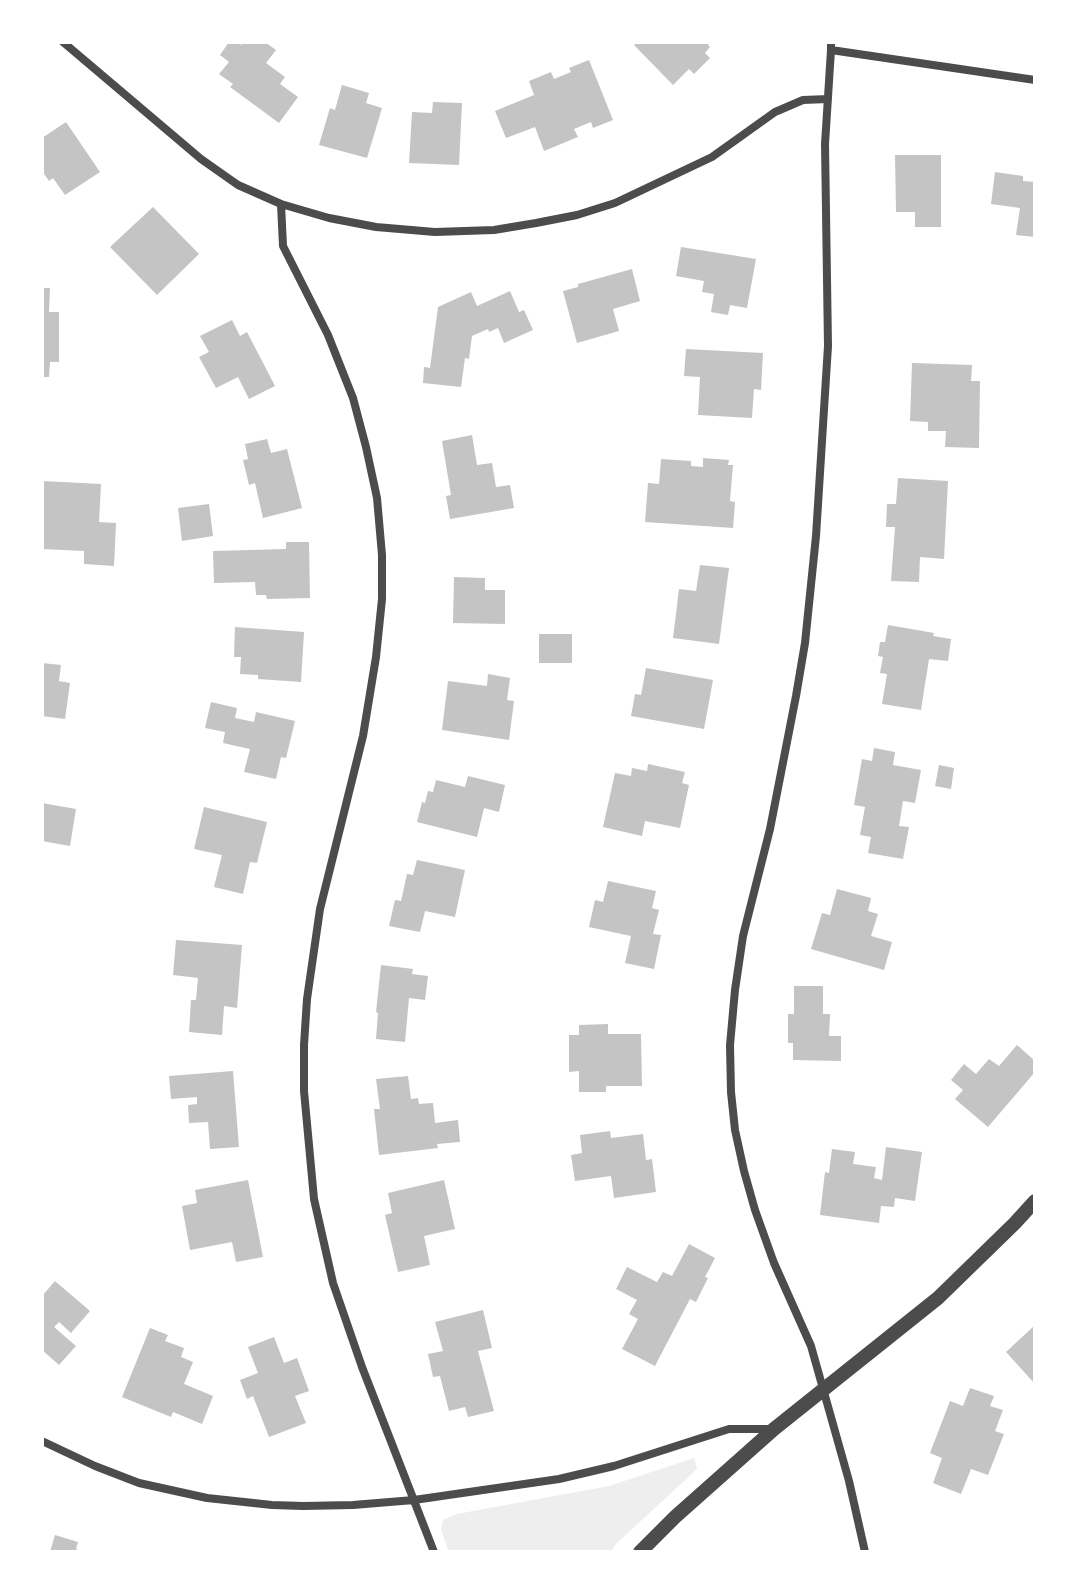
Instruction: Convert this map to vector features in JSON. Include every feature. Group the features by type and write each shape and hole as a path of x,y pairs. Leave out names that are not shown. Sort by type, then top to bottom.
{"street":[{"path":"63,42 201,159 238,185 281,204 329,218 376,227 435,232 494,230 577,215 615,203 712,157 775,112 803,100 828,99"},
{"path":"865,1552 849,1481 811,1346 774,1263 755,1210 735,1130 731,1092 730,1045 743,936 770,829 796,696 816,536 828,346 825,144 831,46 1035,80"},
{"path":"281,204 283,246 328,335 353,398 377,498 382,555 382,599 374,673 363,736 320,909 307,999 304,1091 310,1162 316,1211 333,1283 434,1552"},
{"path":"640,1552 774,1429 938,1298 1035,1201"},
{"path":"42,1441 139,1483 207,1498 303,1506 414,1500 559,1479 614,1466 729,1429 774,1429"}],"shaded area":[{"path":"694,1458 697,1469 610,1552 449,1552 441,1530 443,1520 457,1514 609,1486"}],"building":[{"path":"229,42 241,45 243,42 265,42 276,50 266,63 285,77 280,84 298,97 279,123 230,87 233,84 219,74 229,62 220,55"},
{"path":"638,42 711,42 705,53 710,58 694,74 689,69 673,85 634,45"},
{"path":"589,60 613,120 593,128 591,122 574,129 578,137 544,151 535,127 506,138 495,111 534,95 529,81 551,72 554,79 571,72 569,68"},
{"path":"342,85 369,93 366,103 382,108 367,158 319,145 330,108 335,110"},
{"path":"433,102 462,103 459,165 409,163 412,112 432,113"},
{"path":"66,122 100,172 65,195 53,178 49,181 42,171 42,138"},
{"path":"895,155 941,155 941,227 915,227 915,212 896,212"},
{"path":"995,172 1023,176 1023,181 1035,182 1035,237 1016,235 1020,208 991,204"},
{"path":"153,207 199,254 157,295 110,247"},
{"path":"681,247 756,259 747,308 730,305 728,315 711,312 714,294 702,292 704,281 676,276"},
{"path":"632,269 640,301 613,309 619,331 577,343 563,291"},
{"path":"42,288 50,288 49,312 59,312 59,362 50,362 49,377 42,377"},
{"path":"510,291 519,312 524,310 533,330 504,343 498,328 472,336 461,387 423,383 424,367 430,368 438,307 471,292 477,306"},
{"path":"232,320 240,336 247,332 275,386 249,399 238,377 216,388 199,357 209,352 200,336"},
{"path":"686,349 763,353 761,390 754,389 752,418 698,415 700,377 684,376"},
{"path":"912,363 972,365 971,381 980,381 979,448 945,447 946,431 928,431 928,422 910,421"},
{"path":"472,435 477,465 492,463 496,487 510,485 514,508 450,519 446,496 451,495 442,441"},
{"path":"267,439 271,453 287,449 302,508 263,518 255,483 249,485 243,460 248,459 245,444"},
{"path":"703,458 729,460 728,465 733,465 730,501 735,502 733,528 645,522 648,483 659,484 661,459 691,461 691,466 703,467"},
{"path":"898,478 948,481 944,559 920,557 919,582 891,581 895,527 886,527 887,504 896,504"},
{"path":"42,481 101,484 99,522 116,523 114,566 84,564 84,551 42,549"},
{"path":"209,504 213,536 182,541 178,508"},
{"path":"286,542 309,542 310,598 267,599 266,595 256,595 255,582 214,583 213,551 286,549"},
{"path":"700,565 729,568 719,644 673,638 679,589 696,591"},
{"path":"454,577 485,578 485,590 505,590 505,624 453,623"},
{"path":"888,625 951,639 948,661 929,659 921,710 882,704 887,674 880,673 883,657 878,656"},
{"path":"235,627 304,632 301,682 258,679 258,675 240,674 241,657 234,657"},
{"path":"539,634 572,634 572,663 539,663"},
{"path":"42,663 61,665 59,681 70,683 65,719 42,716"},
{"path":"646,668 713,680 704,729 631,716 635,694 641,695"},
{"path":"488,674 510,678 507,700 514,701 509,740 442,730 448,681 487,686"},
{"path":"211,702 237,708 235,718 254,722 256,712 295,721 286,758 281,757 276,779 244,772 250,749 223,743 225,732 205,728"},
{"path":"874,748 895,752 893,765 921,770 915,803 903,801 899,826 909,827 903,859 868,853 871,837 860,835 865,807 854,805 862,759 872,761"},
{"path":"648,764 685,772 682,783 689,785 680,828 645,821 642,836 603,827 615,773 631,776 632,768 647,771"},
{"path":"939,765 954,768 951,789 935,786"},
{"path":"468,776 505,785 499,812 484,808 477,837 417,822 422,802 425,803 428,791 433,792 436,780 465,787"},
{"path":"42,803 76,809 70,846 42,841"},
{"path":"204,807 267,822 257,863 250,862 243,894 214,887 222,855 194,849"},
{"path":"417,860 465,870 455,917 425,911 420,932 389,926 395,900 401,901 407,874 413,875"},
{"path":"608,881 656,891 652,908 659,910 653,934 661,935 654,969 625,963 631,936 589,927 595,900 603,902"},
{"path":"837,889 871,898 868,911 878,914 871,936 892,942 884,970 811,949 822,913 830,915"},
{"path":"176,940 242,945 237,1008 224,1006 222,1035 189,1032 191,1000 196,1000 198,978 173,975"},
{"path":"381,965 413,969 412,974 428,976 425,1000 409,998 405,1042 376,1039"},
{"path":"794,986 823,986 823,1014 830,1014 829,1036 841,1036 841,1061 793,1060 793,1043 788,1043 788,1014 794,1014"},
{"path":"608,1024 608,1034 641,1034 642,1086 606,1086 606,1092 579,1092 579,1071 569,1072 569,1035 579,1035 579,1025"},
{"path":"1017,1045 1035,1061 1035,1072 988,1127 955,1099 963,1090 951,1080 964,1064 976,1074 989,1059 999,1066"},
{"path":"233,1071 239,1147 210,1149 208,1122 189,1123 188,1105 197,1104 197,1097 171,1099 169,1076"},
{"path":"408,1076 411,1099 418,1098 419,1104 433,1103 435,1123 458,1120 460,1142 437,1144 438,1148 379,1155 374,1109 380,1109 376,1079"},
{"path":"610,1131 611,1138 643,1134 646,1160 652,1159 656,1192 614,1198 611,1176 575,1181 571,1155 582,1153 580,1135"},
{"path":"886,1147 922,1152 915,1201 895,1198 894,1207 881,1206 879,1223 820,1215 825,1172 829,1173 832,1149 855,1152 853,1164 876,1167 874,1178 882,1180"},
{"path":"248,1180 263,1257 236,1262 232,1242 190,1250 182,1206 197,1203 195,1190"},
{"path":"444,1180 455,1229 424,1236 430,1265 398,1272 385,1215 392,1213 388,1193"},
{"path":"689,1244 715,1258 696,1302 690,1299 655,1366 622,1349 638,1319 629,1314 637,1300 616,1289 627,1267 657,1282 663,1272 672,1276"},
{"path":"55,1281 90,1311 71,1333 59,1322 54,1327 76,1346 59,1365 42,1350 42,1296"},
{"path":"483,1310 492,1348 478,1351 494,1411 468,1417 465,1407 449,1411 440,1376 433,1377 428,1354 443,1351 435,1322"},
{"path":"150,1328 168,1335 165,1341 184,1348 181,1357 193,1362 184,1384 213,1396 202,1424 173,1412 171,1417 122,1397"},
{"path":"1035,1328 1035,1384 1006,1352"},
{"path":"274,1337 284,1363 297,1358 309,1391 295,1396 306,1423 269,1437 253,1396 247,1399 240,1380 258,1373 248,1347"},
{"path":"970,1388 994,1396 990,1406 1003,1410 995,1431 1004,1434 988,1475 971,1469 961,1494 933,1483 942,1458 930,1453 950,1401 963,1406"},
{"path":"55,1535 78,1542 76,1549 82,1552 50,1552"}]}
